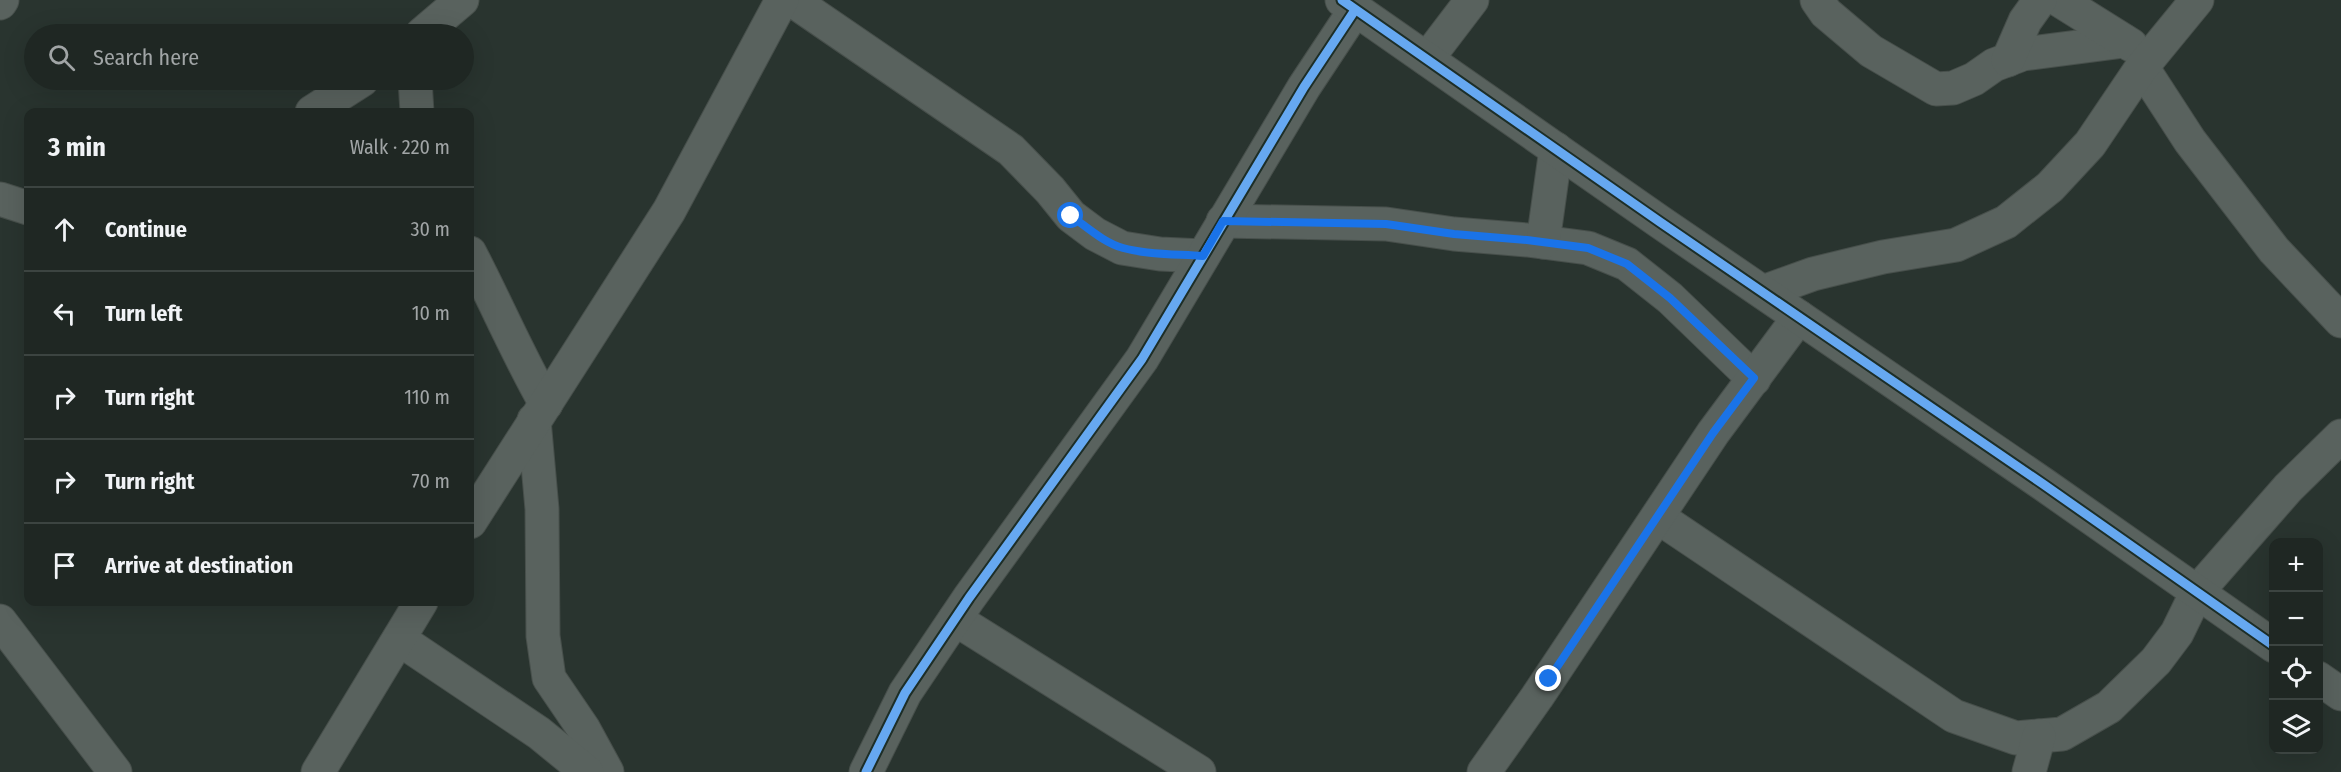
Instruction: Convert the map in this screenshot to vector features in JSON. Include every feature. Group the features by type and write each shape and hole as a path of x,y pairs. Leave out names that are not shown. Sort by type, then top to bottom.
{"street":[{"path":"434,24 462,0"},
{"path":"1427,59 1472,0"},
{"path":"1817,0 1827,13 1871,51 1936,89 1953,88 2023,54 2139,55"},
{"path":"2008,60 2025,21 2040,0"},
{"path":"2059,0 2139,55 2190,141 2274,250 2341,321"},
{"path":"1763,292 1813,273 1883,257 1956,245 2006,222 2050,188 2090,144 2139,55 2197,0"},
{"path":"474,516 669,211 795,1 1011,150 1050,190 1071,216 1095,234 1122,248 1161,254 1203,256"},
{"path":"869,771 905,693 955,619 1142,359 1304,87 1349,5 2269,642"},
{"path":"327,108 350,90"},
{"path":"416,90 417,108"},
{"path":"1543,242 1556,149"},
{"path":"0,199 24,207"},
{"path":"1223,221 1386,224 1454,234 1588,248 1627,264 1670,298 1754,378"},
{"path":"474,261 515,349 540,412 543,636 549,678 583,728 607,772"},
{"path":"1484,772 1537,697 1713,433 1799,317"},
{"path":"1658,517 1953,716 2016,738 2062,735 2109,707 2156,661 2176,633 2197,592 2288,488 2341,436"},
{"path":"318,772 420,606"},
{"path":"955,619 1199,772"},
{"path":"0,621 115,772"},
{"path":"399,639 538,733 587,772"},
{"path":"2323,681 2341,694"},
{"path":"2029,772 2039,736"}],"cycle path":[{"path":"1342,0 2269,642"},
{"path":"866,772 905,693 969,598 1142,359 1304,87 1355,10"}],"route":[{"path":"1071,216 1095,234 1122,248 1161,254 1203,256 1223,221 1386,224 1454,234 1588,248 1627,264 1670,298 1754,378 1713,433 1549,679"}]}
